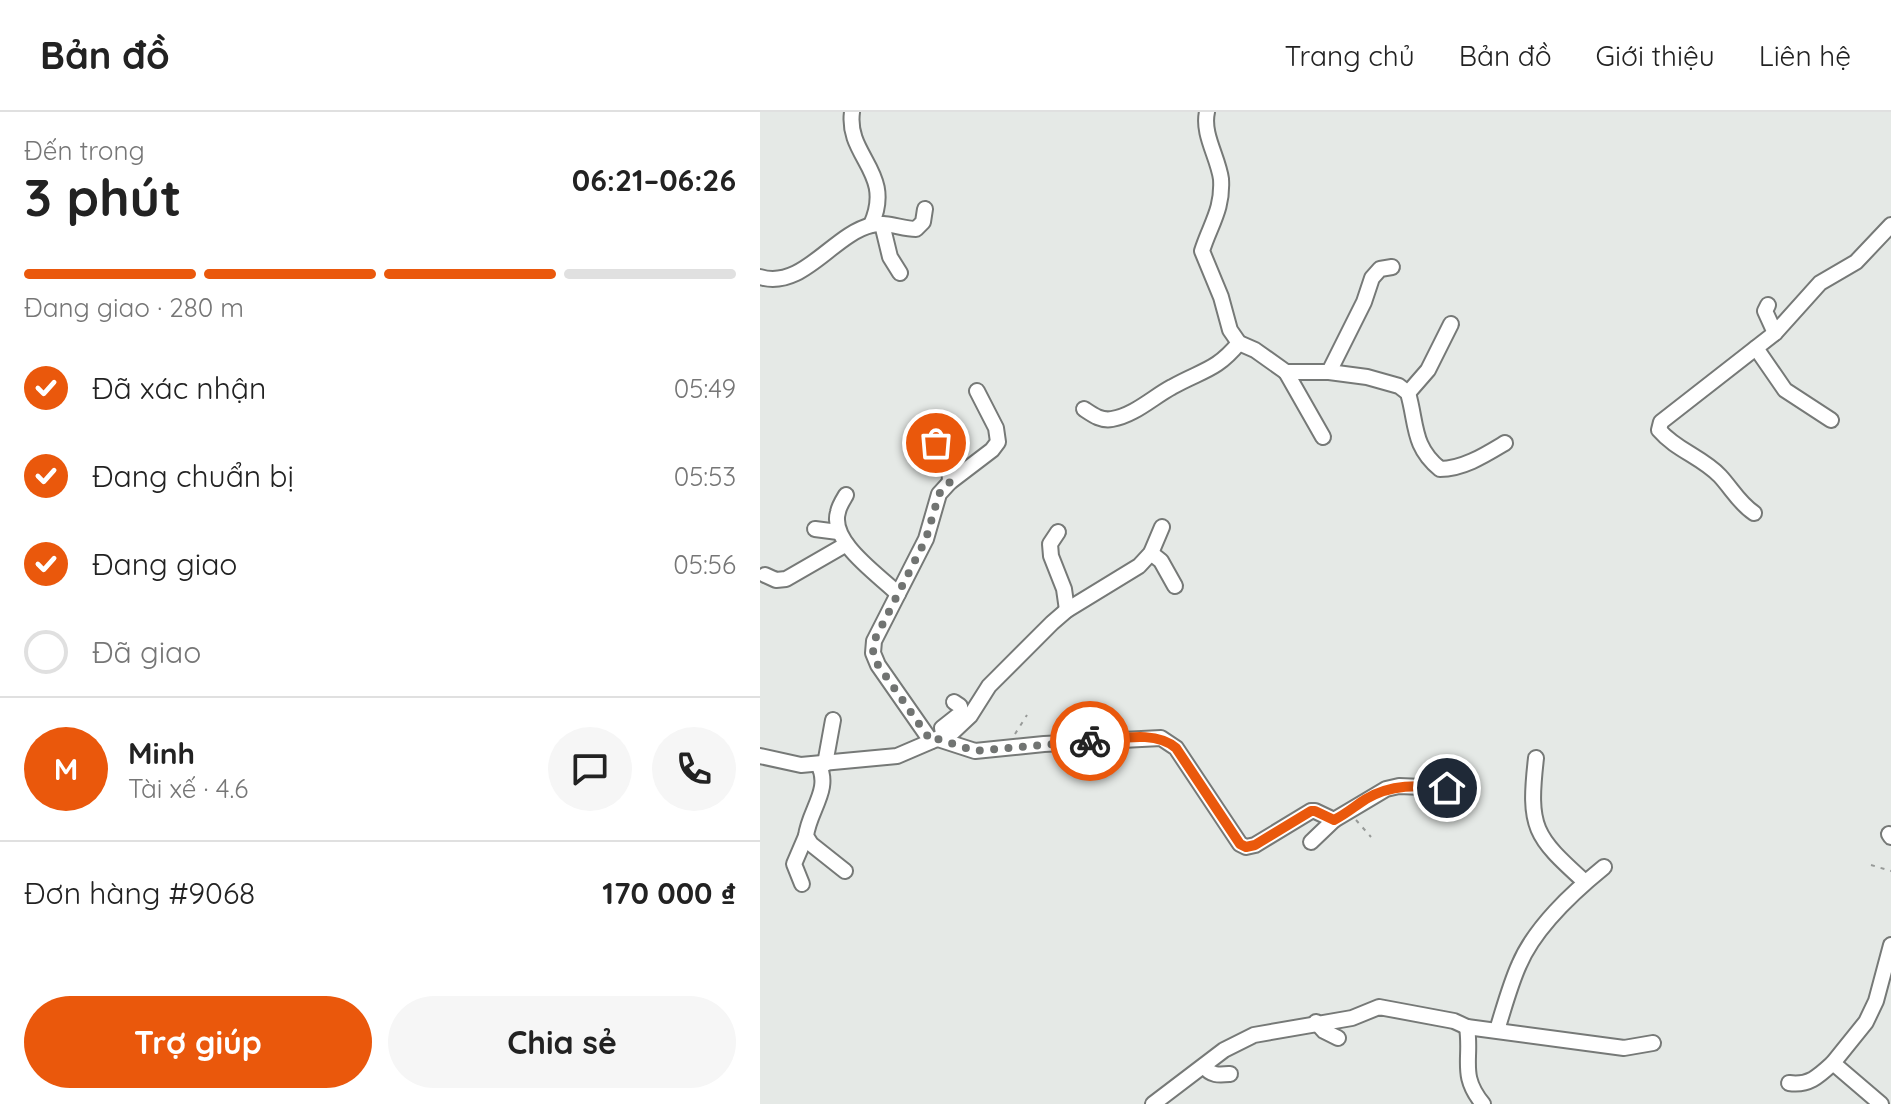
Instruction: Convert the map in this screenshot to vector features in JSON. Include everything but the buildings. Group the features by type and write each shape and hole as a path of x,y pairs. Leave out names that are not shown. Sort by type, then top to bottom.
{"street":[{"path":"852,112 852,133 877,185 876,224 900,273"},
{"path":"1207,112 1205,122 1216,156 1221,196 1217,217 1202,251 1230,330 1239,343 1255,350 1286,372 1323,437"},
{"path":"760,277 772,280 790,275 812,264 856,231 876,224 916,229 923,222 925,209"},
{"path":"1754,513 1740,503 1720,476 1668,442 1659,430 1661,422 1775,333 1820,283 1856,262 1891,225"},
{"path":"1329,372 1364,302 1372,278 1380,269 1392,267"},
{"path":"1768,305 1765,311 1775,333"},
{"path":"1408,393 1428,370 1451,324"},
{"path":"1084,409 1098,418 1113,419 1142,407 1170,388 1210,371 1226,359 1239,343"},
{"path":"1756,348 1785,390 1831,420"},
{"path":"1286,372 1329,372 1367,377 1399,386 1408,393 1413,429 1431,462 1440,469 1451,469 1470,462 1505,443"},
{"path":"977,391 996,428 998,442 939,494 926,539 874,641 873,653 878,665 938,739 975,751 1068,742 1161,738 1176,748 1235,837 1246,847 1255,845 1311,811 1334,820"},
{"path":"929,437 945,456 950,469 950,482"},
{"path":"842,538 837,512 846,495"},
{"path":"760,756 801,765 821,764 897,756 938,739 970,716 989,686 1067,610 1139,566 1151,553 1162,527"},
{"path":"815,529 842,538 898,594"},
{"path":"1058,532 1050,544 1051,556 1064,589 1067,610"},
{"path":"765,575 776,580 786,579 842,538"},
{"path":"1151,553 1161,561 1175,586"},
{"path":"938,739 944,724 961,713 960,706 954,702"},
{"path":"802,884 794,864 824,783 821,764 833,720"},
{"path":"1536,758 1532,792 1535,822 1542,841 1585,882"},
{"path":"1311,842 1334,820 1386,789 1399,786 1447,788"},
{"path":"806,836 811,844 845,871"},
{"path":"1497,1030 1519,964 1535,936 1585,882 1604,867"},
{"path":"1789,1083 1801,1085 1809,1082 1833,1063 1866,1022 1876,1001 1891,945"},
{"path":"1153,1104 1224,1050 1254,1035 1352,1018 1379,1007 1454,1021 1467,1027 1624,1048 1653,1043"},
{"path":"1316,1022 1324,1031 1338,1038"},
{"path":"1467,1027 1467,1076 1483,1104"},
{"path":"1833,1063 1881,1104"},
{"path":"1204,1066 1208,1072 1230,1074"}],"path":[{"path":"1007,749 1027,715"},
{"path":"1350,813 1371,837"},
{"path":"1871,865 1891,871"}],"way so far":[{"path":"936,443 950,469 950,482 939,494 926,539 874,641 873,653 878,665 931,741 938,739 975,751 1090,741"}],"route":[{"path":"1090,741 1153,737 1168,741 1176,748 1240,844 1246,847 1255,845 1311,811 1334,820 1386,789 1399,786 1447,788"}]}
